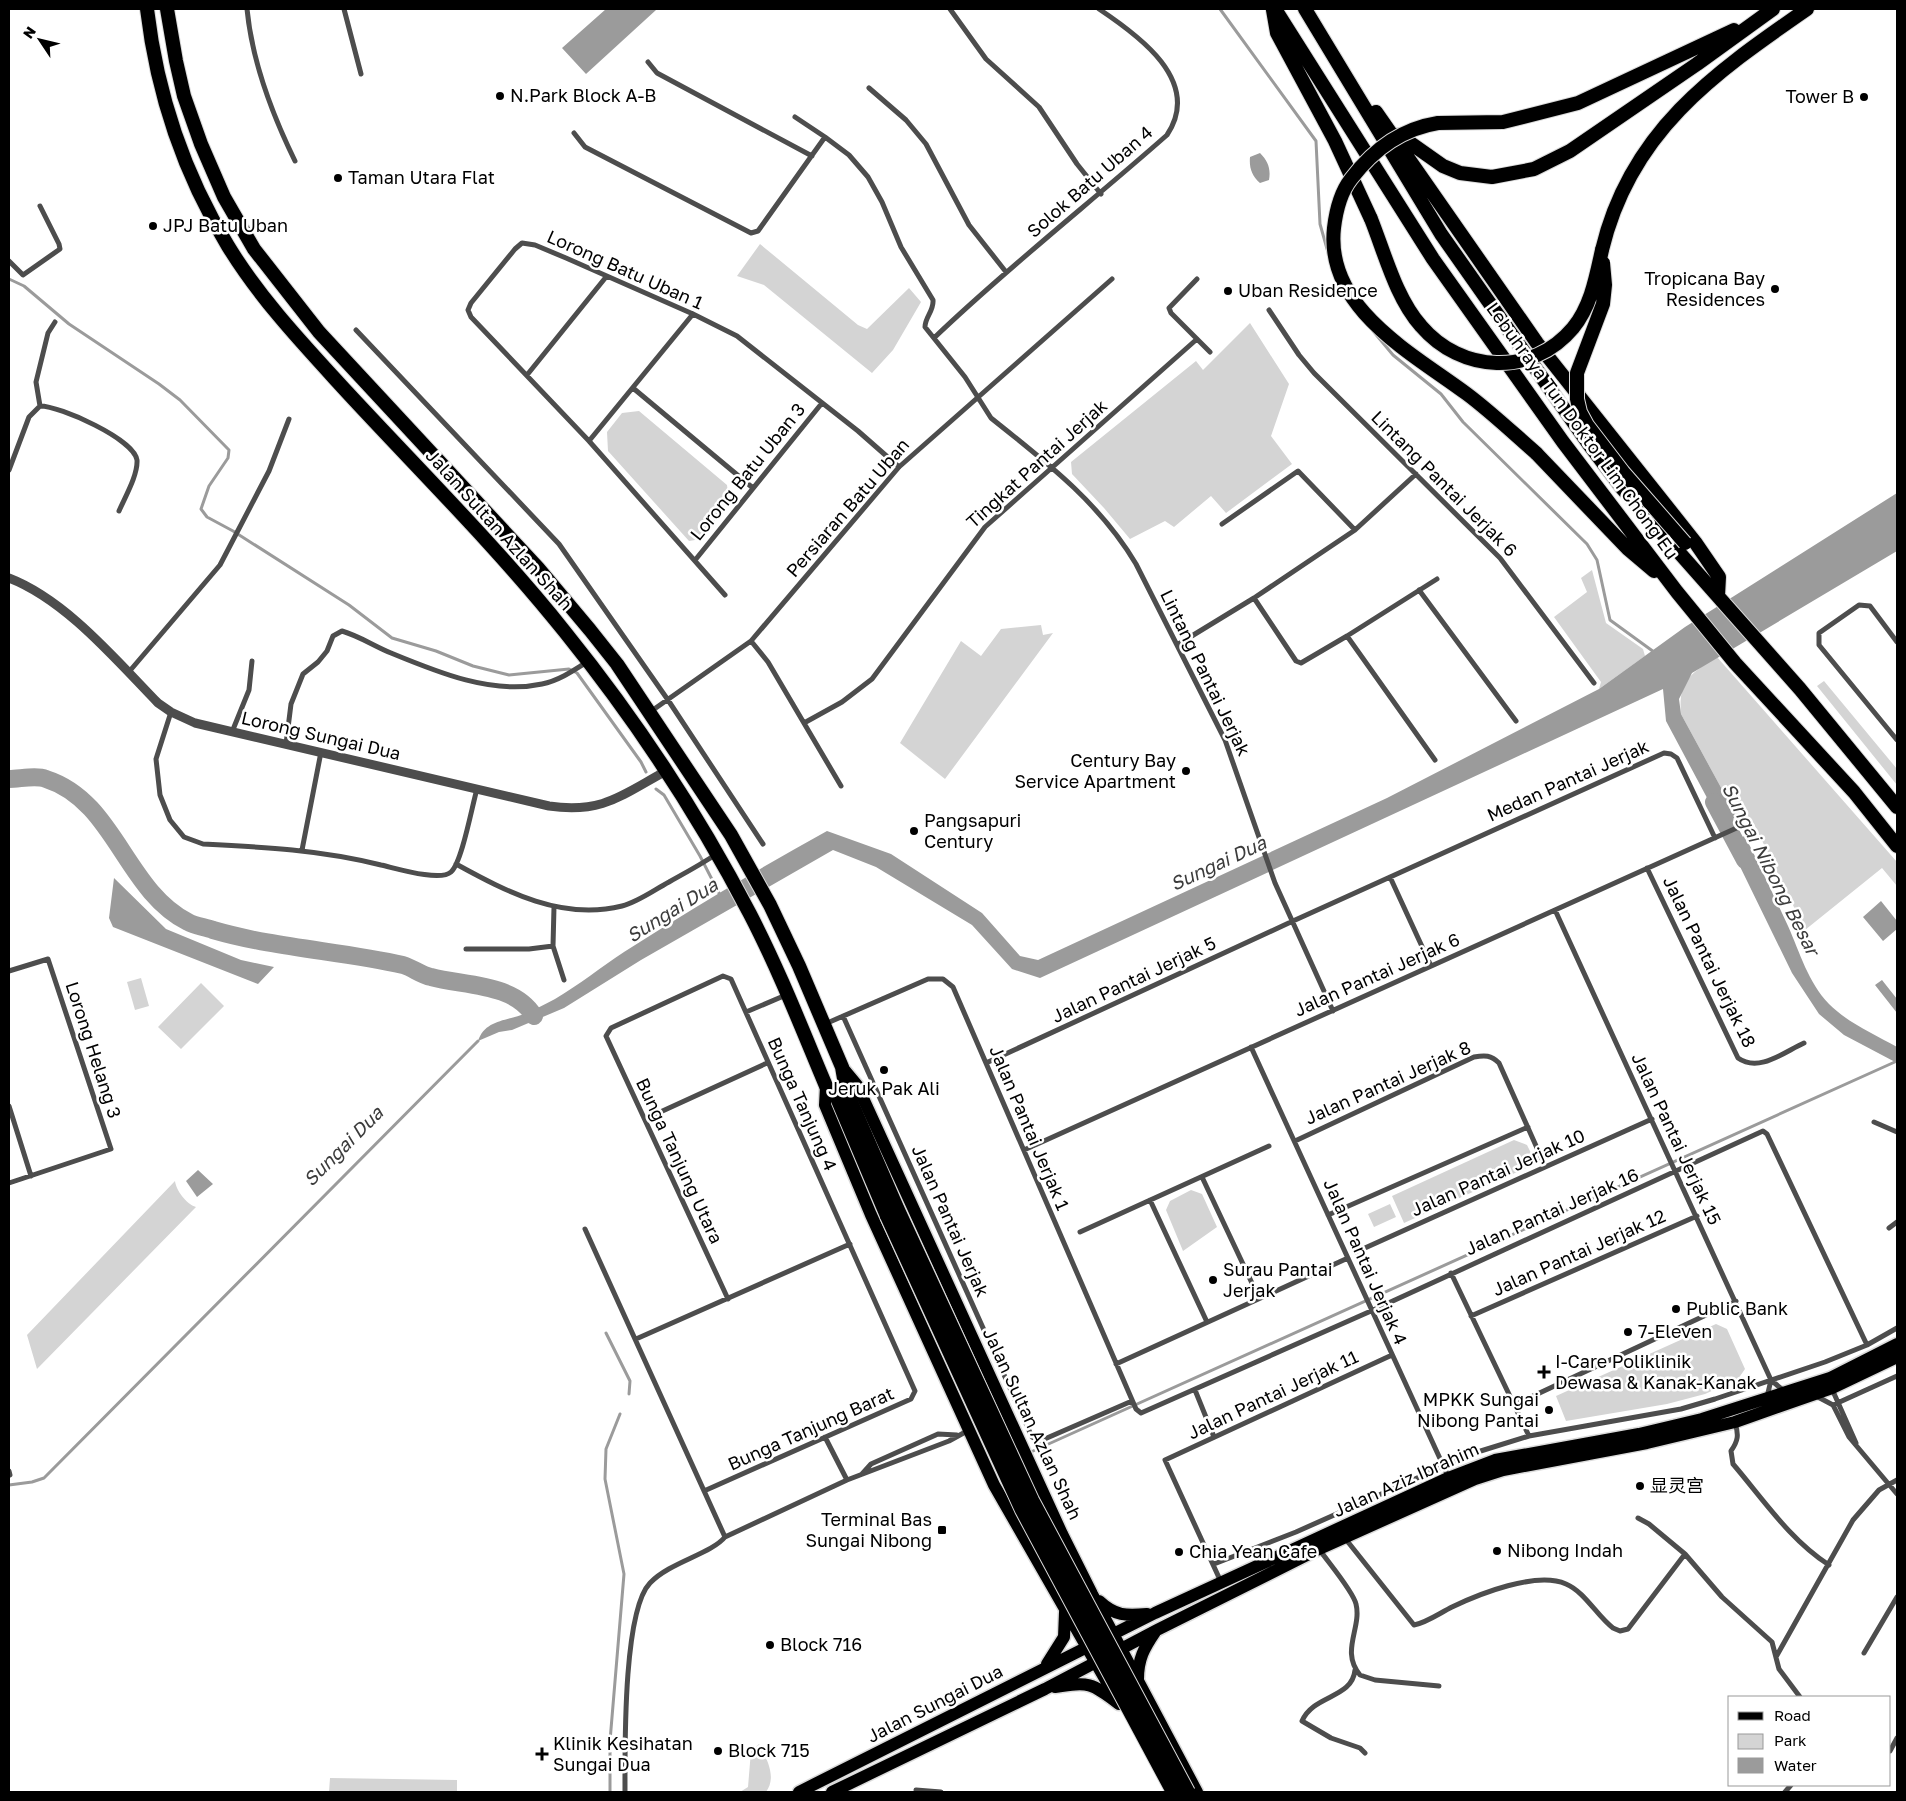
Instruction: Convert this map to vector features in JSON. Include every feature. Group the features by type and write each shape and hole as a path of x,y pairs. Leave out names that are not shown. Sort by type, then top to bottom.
{"highway":[{"name":"Jalan Sultan Azlan Shah","path":"147,9 158,74 178,141 204,203 244,270 303,344 526,586 582,665 629,716 666,770 712,857 730,878 751,915 788,994 826,1086 836,1098 1032,1500 1188,1792"},
{"name":"Jalan Sultan Azlan Shah","path":"167,9 184,96 201,144 224,197 254,249 319,332 558,592 617,664 731,835 770,905 825,1024 842,1067 846,1090 892,1213 1022,1510 1173,1792"},
{"path":"1274,9 1277,33 1334,141 1371,219 1397,284 1420,325 1441,345 1466,358 1481,363 1513,364 1527,360 1553,347 1574,328 1587,306 1608,228 1628,179 1641,156 1664,126 1701,88 1740,56 1807,9"},
{"name":"Lebuhraya Tun Doktor Lim Chong Eu","path":"1274,9 1433,259 1563,442 1677,592 1735,663 1854,792 1897,846"},
{"name":"Lebuhraya Tun Doktor Lim Chong Eu","path":"1305,9 1441,234 1588,443 1622,488 1761,645 1897,807"},
{"path":"1677,592 1628,549 1536,453 1478,402 1379,328 1356,306 1335,262 1333,237 1336,210 1346,186 1363,164 1381,146 1407,131 1438,123 1503,122 1578,103 1767,13"},
{"path":"1390,129 1435,161 1460,173 1492,177 1534,169 1570,151 1697,64 1767,13"},
{"path":"1344,72 1390,129 1454,226 1538,343 1695,542 1719,577 1716,594"},
{"path":"1602,250 1605,285 1603,304 1577,373 1576,386 1580,412 1587,426 1623,472 1685,543 1708,574 1716,594"}],"main road":[{"name":"Jalan Sultan Azlan Shah","path":"842,1067 857,1086 1008,1418 1092,1594 1197,1792"},
{"name":"Jalan Sultan Azlan Shah","path":"826,1086 825,1105 871,1215 994,1485 1095,1662 1166,1792"},
{"name":"Jalan Aziz Ibrahim","path":"1086,1647 1221,1582 1341,1533 1451,1483 1495,1460 1678,1426 1766,1400 1845,1372 1897,1344"},
{"name":"Jalan Aziz Ibrahim","path":"1451,1483 1504,1470 1647,1443 1735,1422 1832,1388 1897,1357"},
{"path":"1015,1524 1036,1531 1047,1523 1052,1509"},
{"name":"Jalan Aziz Ibrahim","path":"1095,1662 1316,1544"},
{"path":"1092,1594 1106,1608 1121,1616 1155,1613"},
{"path":"1044,1668 1061,1646 1064,1637 1065,1610"},
{"path":"1138,1682 1139,1661 1142,1652 1157,1630"},
{"name":"Jalan Sungai Dua","path":"801,1792 1086,1647"},
{"name":"Jalan Sungai Dua","path":"832,1792 1045,1689 1095,1662"},
{"path":"1045,1689 1086,1683 1099,1689 1118,1704"}],"street":[{"path":"247,9 249,29 263,79 281,134 295,161"},
{"path":"344,9 361,74"},
{"path":"950,9 986,60 1039,107 1072,157 1100,194"},
{"name":"Solok Batu Uban 4","path":"934,338 1006,272 1100,194 1166,134 1175,119 1178,101 1174,83 1166,68 1149,46 1099,9"},
{"path":"648,62 657,73 812,156"},
{"path":"869,88 906,120 926,144 970,225 1006,272"},
{"path":"795,117 826,137 849,156 874,187 901,247 933,300 933,306 925,322 925,327 934,338"},
{"path":"574,133 585,147 751,233 758,231 826,137"},
{"path":"9,261 23,275 60,249 40,206"},
{"name":"Lorong Batu Uban 1","path":"725,595 696,559 589,441 471,317 468,310 471,303 522,243 529,243 693,314 750,344 899,467"},
{"path":"527,375 606,277"},
{"name":"Persiaran Batu Uban","path":"649,713 752,641 899,467 1112,279"},
{"path":"1197,279 1169,308 1210,352"},
{"name":"Lintang Pantai Jerjak 6","path":"1269,310 1306,364 1500,558 1594,682"},
{"path":"589,441 693,314"},
{"path":"40,406 36,394 36,382 48,333 55,322"},
{"path":"356,330 559,544 668,700 763,844"},
{"name":"Lintang Pantai Jerjak","path":"934,338 965,376 991,418 1053,467 1102,517 1123,543 1136,564 1225,740 1275,883 1333,1011"},
{"name":"Tingkat Pantai Jerjak","path":"804,723 842,702 872,679 973,539 998,514 1197,339"},
{"path":"632,388 753,488"},
{"name":"Lorong Batu Uban 3","path":"696,559 822,403"},
{"path":"9,470 29,417 40,406"},
{"path":"40,406 54,408 116,437 133,451 137,460 134,473 119,511"},
{"path":"128,673 220,565 269,471 289,419"},
{"path":"1222,524 1298,471 1356,530"},
{"path":"1177,645 1254,598 1356,530 1416,474"},
{"name":"Lorong Sungai Dua","path":"9,578 40,593 59,606 158,703 171,712 195,723 549,806 570,809 593,807 613,800 666,770"},
{"path":"1254,598 1298,662 1309,659 1436,579"},
{"path":"1419,590 1516,721"},
{"path":"1897,642 1870,606 1864,604 1859,605 1819,633 1817,639 1819,645 1897,740"},
{"path":"286,744 291,704 302,674 318,662 327,651 333,636 342,631 389,652 475,682 512,688 543,684 566,675 582,665"},
{"path":"1347,636 1435,760"},
{"path":"752,641 768,662 841,786"},
{"path":"232,733 249,690 252,661"},
{"path":"171,712 156,759 160,795 170,820 184,837 203,844 339,854 405,871 439,876 447,875 456,864 477,789"},
{"path":"302,850 321,752"},
{"name":"Medan Pantai Jerjak","path":"1292,921 1664,753 1671,754 1677,758 1715,838"},
{"name":"Jalan Pantai Jerjak 6","path":"1024,1150 1741,826"},
{"path":"456,864 497,886 531,900 554,907 581,911 623,906 712,857"},
{"name":"Jalan Pantai Jerjak 18","path":"1647,868 1738,1058 1749,1064 1760,1064 1804,1043"},
{"path":"1390,877 1430,966"},
{"path":"554,907 553,946 564,980"},
{"name":"Jalan Pantai Jerjak 15","path":"1555,910 1671,1158 1771,1380 1787,1393"},
{"name":"Jalan Pantai Jerjak 5","path":"986,1063 1292,921"},
{"path":"466,949 529,949 553,946"},
{"name":"Lorong Helang 3","path":"9,971 48,959 111,1149 31,1176"},
{"name":"Bunga Tanjung 4","path":"606,1034 620,1024 723,976 728,976 732,979 767,1063 850,1244"},
{"name":"Jalan Pantai Jerjak 1","path":"825,1024 928,979 942,979 953,988 1136,1409"},
{"path":"746,1012 788,994"},
{"name":"Jalan Pantai Jerjak","path":"843,1016 1032,1437 1040,1441 1132,1401"},
{"name":"Bunga Tanjung Utara","path":"606,1034 728,1299"},
{"name":"Jalan Pantai Jerjak 4","path":"1252,1047 1441,1465 1451,1483"},
{"name":"Jalan Pantai Jerjak 8","path":"1294,1141 1474,1057 1483,1055 1494,1058 1499,1063 1545,1166"},
{"path":"645,1119 767,1063"},
{"path":"9,1106 31,1176 9,1183"},
{"name":"Jalan Pantai Jerjak 10","path":"1356,1252 1652,1119"},
{"path":"1874,1122 1897,1132"},
{"path":"1328,1215 1528,1127"},
{"name":"Jalan Pantai Jerjak 16","path":"1136,1409 1144,1413 1676,1169 1766,1132 1867,1345"},
{"path":"1080,1232 1269,1146"},
{"path":"1202,1177 1259,1298"},
{"path":"1150,1200 1206,1322"},
{"name":"Jalan Pantai Jerjak 12","path":"1472,1316 1697,1216"},
{"path":"1889,1228 1897,1222"},
{"path":"585,1229 724,1537"},
{"path":"636,1339 850,1244"},
{"name":"Bunga Tanjung Barat","path":"704,1491 911,1399 915,1392 850,1244"},
{"path":"1116,1364 1348,1258"},
{"path":"1451,1273 1529,1436"},
{"path":"1514,1405 1736,1302"},
{"path":"1221,1582 1214,1564 1296,1532 1441,1465 1529,1436 1681,1409 1825,1362 1867,1345 1897,1328"},
{"name":"Jalan Pantai Jerjak 11","path":"1214,1564 1165,1460 1392,1355"},
{"path":"1814,1395 1836,1404 1897,1376"},
{"path":"1766,1400 1771,1380"},
{"path":"1832,1388 1849,1437 1897,1494"},
{"path":"1195,1390 1214,1437"},
{"path":"1735,1422 1738,1433 1737,1442 1731,1451 1734,1464 1798,1540 1810,1552 1829,1565"},
{"path":"625,1792 628,1692 633,1630 643,1592 667,1568 713,1546 724,1537 847,1480 950,1441 957,1435 969,1430"},
{"path":"862,1474 870,1464 938,1434 957,1435"},
{"path":"826,1437 847,1480"},
{"path":"1776,1657 1853,1520 1879,1490 1897,1480"},
{"path":"1638,1518 1649,1524 1685,1554 1722,1597 1772,1642 1780,1670 1799,1696"},
{"path":"1341,1533 1414,1625 1493,1590 1511,1584 1544,1581 1565,1584 1574,1590 1613,1628 1620,1631 1628,1629 1685,1554"},
{"path":"1316,1544 1356,1602 1357,1617 1351,1650 1355,1669 1354,1679 1347,1688 1320,1701 1306,1711 1302,1720 1315,1730 1360,1748 1365,1753"},
{"path":"1864,1652 1897,1597"},
{"path":"1355,1669 1366,1678 1439,1686"},
{"path":"1891,1749 1897,1738"},
{"path":"916,1790 941,1792"}],"green space":[{"path":"760,244 858,325 867,329 909,288 921,302 893,350 872,373 764,285 737,276"},
{"path":"1250,323 1289,384 1271,436 1292,464 1226,513 1211,496 1174,527 1165,521 1130,539 1072,474 1071,462 1196,361 1203,370"},
{"path":"639,411 727,485 729,502 701,539 689,541 608,451 607,432 622,413"},
{"path":"1592,570 1606,623 1643,649 1645,656 1599,689 1601,682 1554,617 1587,592 1581,578"},
{"path":"1041,625 1043,635 1053,633 945,779 900,743 961,641 981,656 1001,629"},
{"path":"1717,657 1897,862 1897,886 1882,868 1805,930 1754,824 1746,816 1737,817 1681,714 1682,693 1688,679 1693,673"},
{"path":"1824,681 1897,769 1897,785 1817,686"},
{"path":"141,978 149,1006 135,1010 127,982"},
{"path":"201,983 224,1006 181,1049 158,1027"},
{"path":"1514,1140 1527,1145 1533,1157 1526,1168 1404,1223 1392,1196"},
{"path":"175,1181 182,1196 196,1207 37,1369 27,1335"},
{"path":"1191,1190 1202,1194 1217,1227 1183,1251 1166,1210 1170,1201"},
{"path":"1390,1204 1396,1217 1374,1227 1368,1214"},
{"path":"1716,1324 1727,1329 1745,1369 1738,1379 1705,1394 1667,1404 1566,1421 1556,1396"},
{"path":"759,1744 770,1768 771,1780 769,1786 766,1792 740,1792 748,1787 751,1751"},
{"path":"330,1778 457,1780 457,1792 329,1792"}],"water":[{"path":"606,9 656,10 586,74 562,48"},
{"path":"1260,153 1267,162 1270,172 1269,180 1260,183 1253,175 1250,157"},
{"path":"1897,493 1897,551 1692,673 1679,699 1681,714 1737,817 1721,824 1666,721 1663,689 1040,978 1012,969 972,925 876,867 833,850 641,960 564,1008 512,1030 499,1032 478,1041 481,1034 491,1025 524,1014 555,999 674,921 827,831 891,854 982,913 1020,956 1038,960 1387,798 1599,689 1685,627"},
{"path":"1745,836 1815,986 1829,1004 1844,1017 1897,1047 1897,1063 1844,1035 1819,1014 1792,973 1728,842"},
{"path":"114,878 166,929 241,960 274,967 258,984 113,927 109,918"},
{"path":"1881,901 1897,921 1897,929 1883,941 1863,917"},
{"path":"1882,980 1897,999 1897,1013 1875,985"},
{"path":"198,1170 213,1184 197,1197 186,1181"}],"waterway":[{"path":"1220,9 1316,141 1320,224 1329,256"},
{"path":"9,279 24,286 69,324 180,400 229,450 228,458 209,486 201,509 207,517 233,531 349,605 392,638 436,651 473,666 509,675 569,669 577,673 641,762 646,772"},
{"path":"1373,331 1393,355 1441,394 1463,422 1587,544 1597,560 1610,620 1654,652"},
{"path":"9,779 42,778 69,790 88,806 105,825 149,889 167,908 191,923 260,941 403,965 427,976 487,987 514,997 525,1005 534,1016"},
{"path":"656,789 664,795 700,856 721,897"},
{"name":"Sungai Nibong Besar","path":"1714,802 1745,860"},
{"name":"Sungai Dua","path":"9,1485 32,1482 44,1478 478,1041"},
{"path":"1033,1451 1897,1061"},
{"path":"606,1333 630,1381 629,1394"},
{"path":"610,1792 610,1741 624,1574 605,1479 606,1449 620,1414"}],"place":[{"name":"N.Park Block A-B","path":"500,96"},
{"name":"Tower B","path":"1864,97"},
{"name":"Taman Utara Flat","path":"338,178"},
{"name":"JPJ Batu Uban","path":"153,226"},
{"name":"Tropicana Bay Residences","path":"1775,289"},
{"name":"Uban Residence","path":"1228,291"},
{"name":"Century Bay Service Apartment","path":"1186,771"},
{"name":"Pangsapuri Century","path":"914,831"},
{"name":"Jeruk Pak Ali","path":"884,1070"},
{"name":"Surau Pantai Jerjak","path":"1213,1280"},
{"name":"Public Bank","path":"1676,1309"},
{"name":"7-Eleven","path":"1628,1332"},
{"name":"I-Care Poliklinik Dewasa & Kanak-Kanak","path":"1544,1372"},
{"name":"MPKK Sungai Nibong Pantai","path":"1549,1410"},
{"name":"显灵宫","path":"1640,1486"},
{"name":"Terminal Bas Sungai Nibong","path":"942,1530"},
{"name":"Nibong Indah","path":"1497,1551"},
{"name":"Chia Yean Cafe","path":"1179,1552"},
{"name":"Block 716","path":"770,1645"},
{"name":"Block 715","path":"718,1751"},
{"name":"Klinik Kesihatan Sungai Dua","path":"542,1754"}]}
